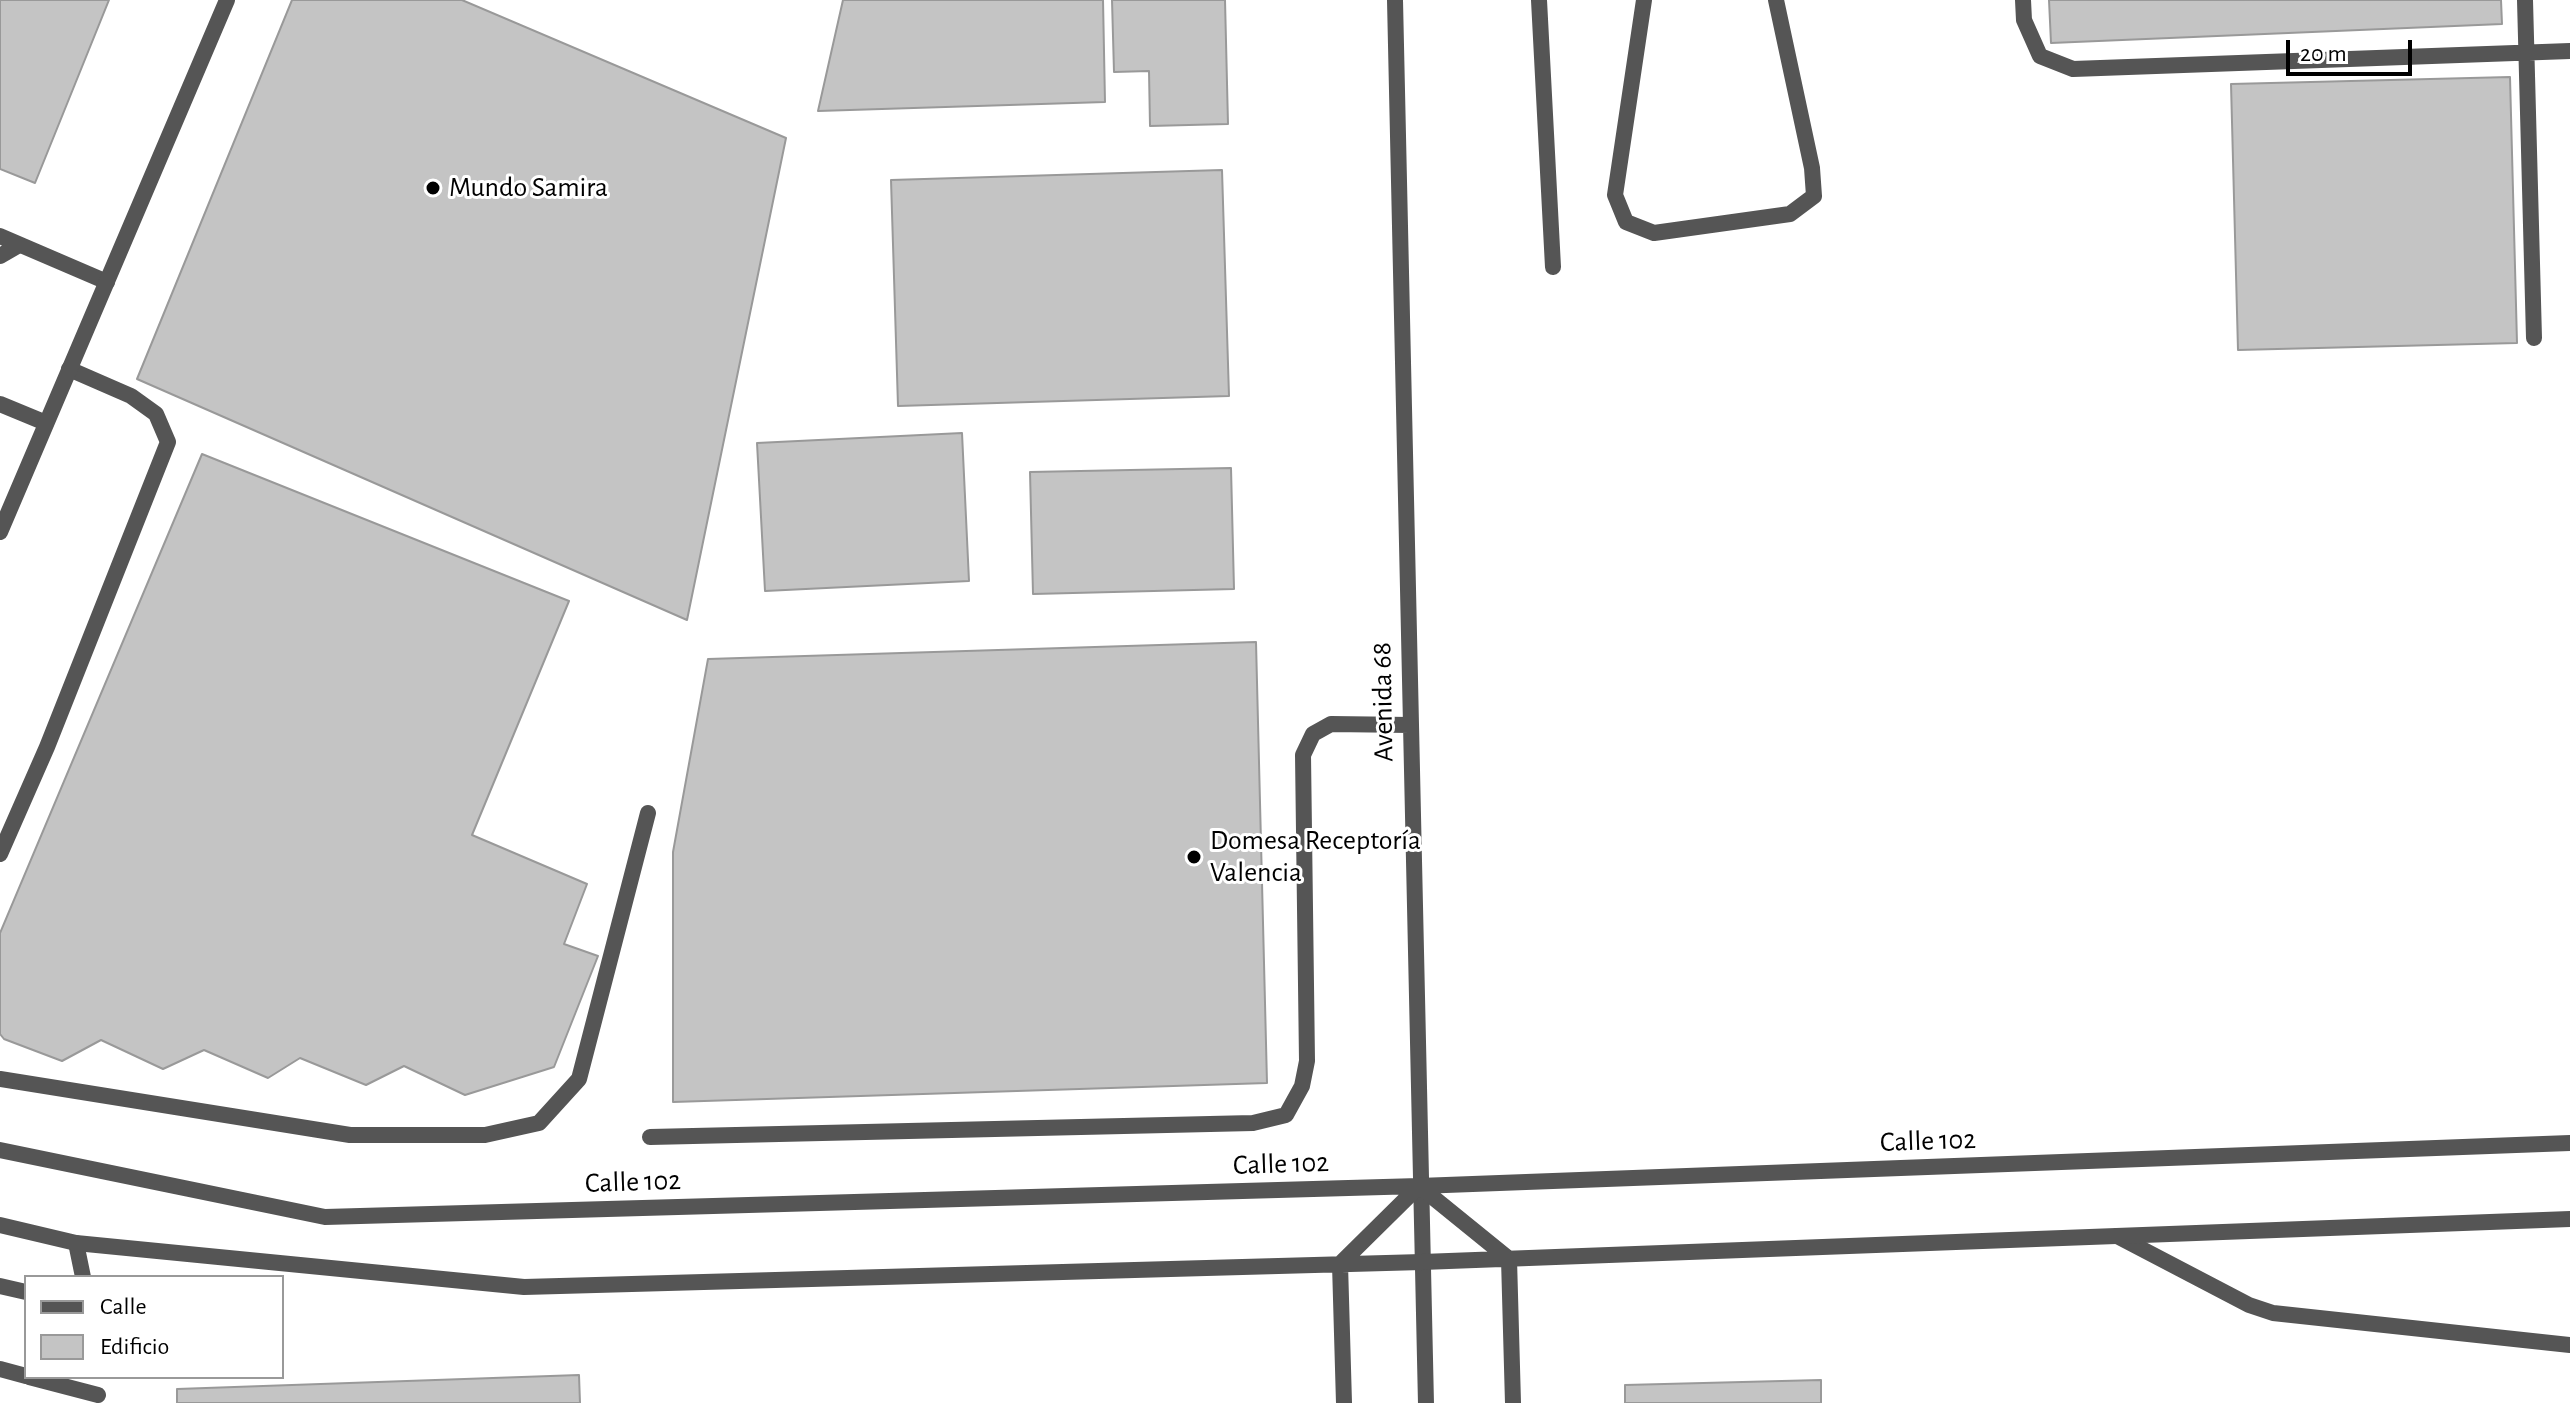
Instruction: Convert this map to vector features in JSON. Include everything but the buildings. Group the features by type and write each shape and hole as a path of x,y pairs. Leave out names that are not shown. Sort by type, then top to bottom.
{"street":[{"path":"0,532 227,0"},
{"name":"Avenida 68","path":"1395,0 1426,1403"},
{"path":"1539,0 1553,267"},
{"path":"1644,0 1615,195 1626,222 1654,233 1790,214 1814,196 1812,168 1776,0"},
{"path":"2023,0 2024,20 2040,56 2073,69 2526,55 2570,51"},
{"path":"2525,0 2534,338"},
{"path":"0,236 107,282"},
{"path":"0,256 19,245"},
{"path":"0,854 47,747 168,442 156,414 131,396 69,369"},
{"path":"0,404 46,423"},
{"path":"650,1137 1253,1123 1286,1115 1302,1086 1307,1061 1303,755 1313,734 1331,724 1410,725"},
{"path":"0,1079 350,1135 485,1135 539,1123 579,1079 648,813"},
{"name":"Calle 102","path":"0,1150 325,1217 1419,1186 2570,1143"},
{"path":"1344,1403 1340,1264 1419,1186 1509,1259 1513,1403"},
{"path":"0,1225 76,1243 524,1287 1422,1262 2570,1219"},
{"path":"2117,1236 2249,1305 2273,1313 2570,1345"},
{"path":"76,1243 83,1275"},
{"path":"0,1286 24,1292"},
{"path":"0,1369 24,1376"},
{"path":"34,1379 97,1399 96,1379"}],"place":[{"name":"Mundo Samira","path":"433,188"},
{"name":"Domesa Receptoría Valencia","path":"1194,857"}]}
